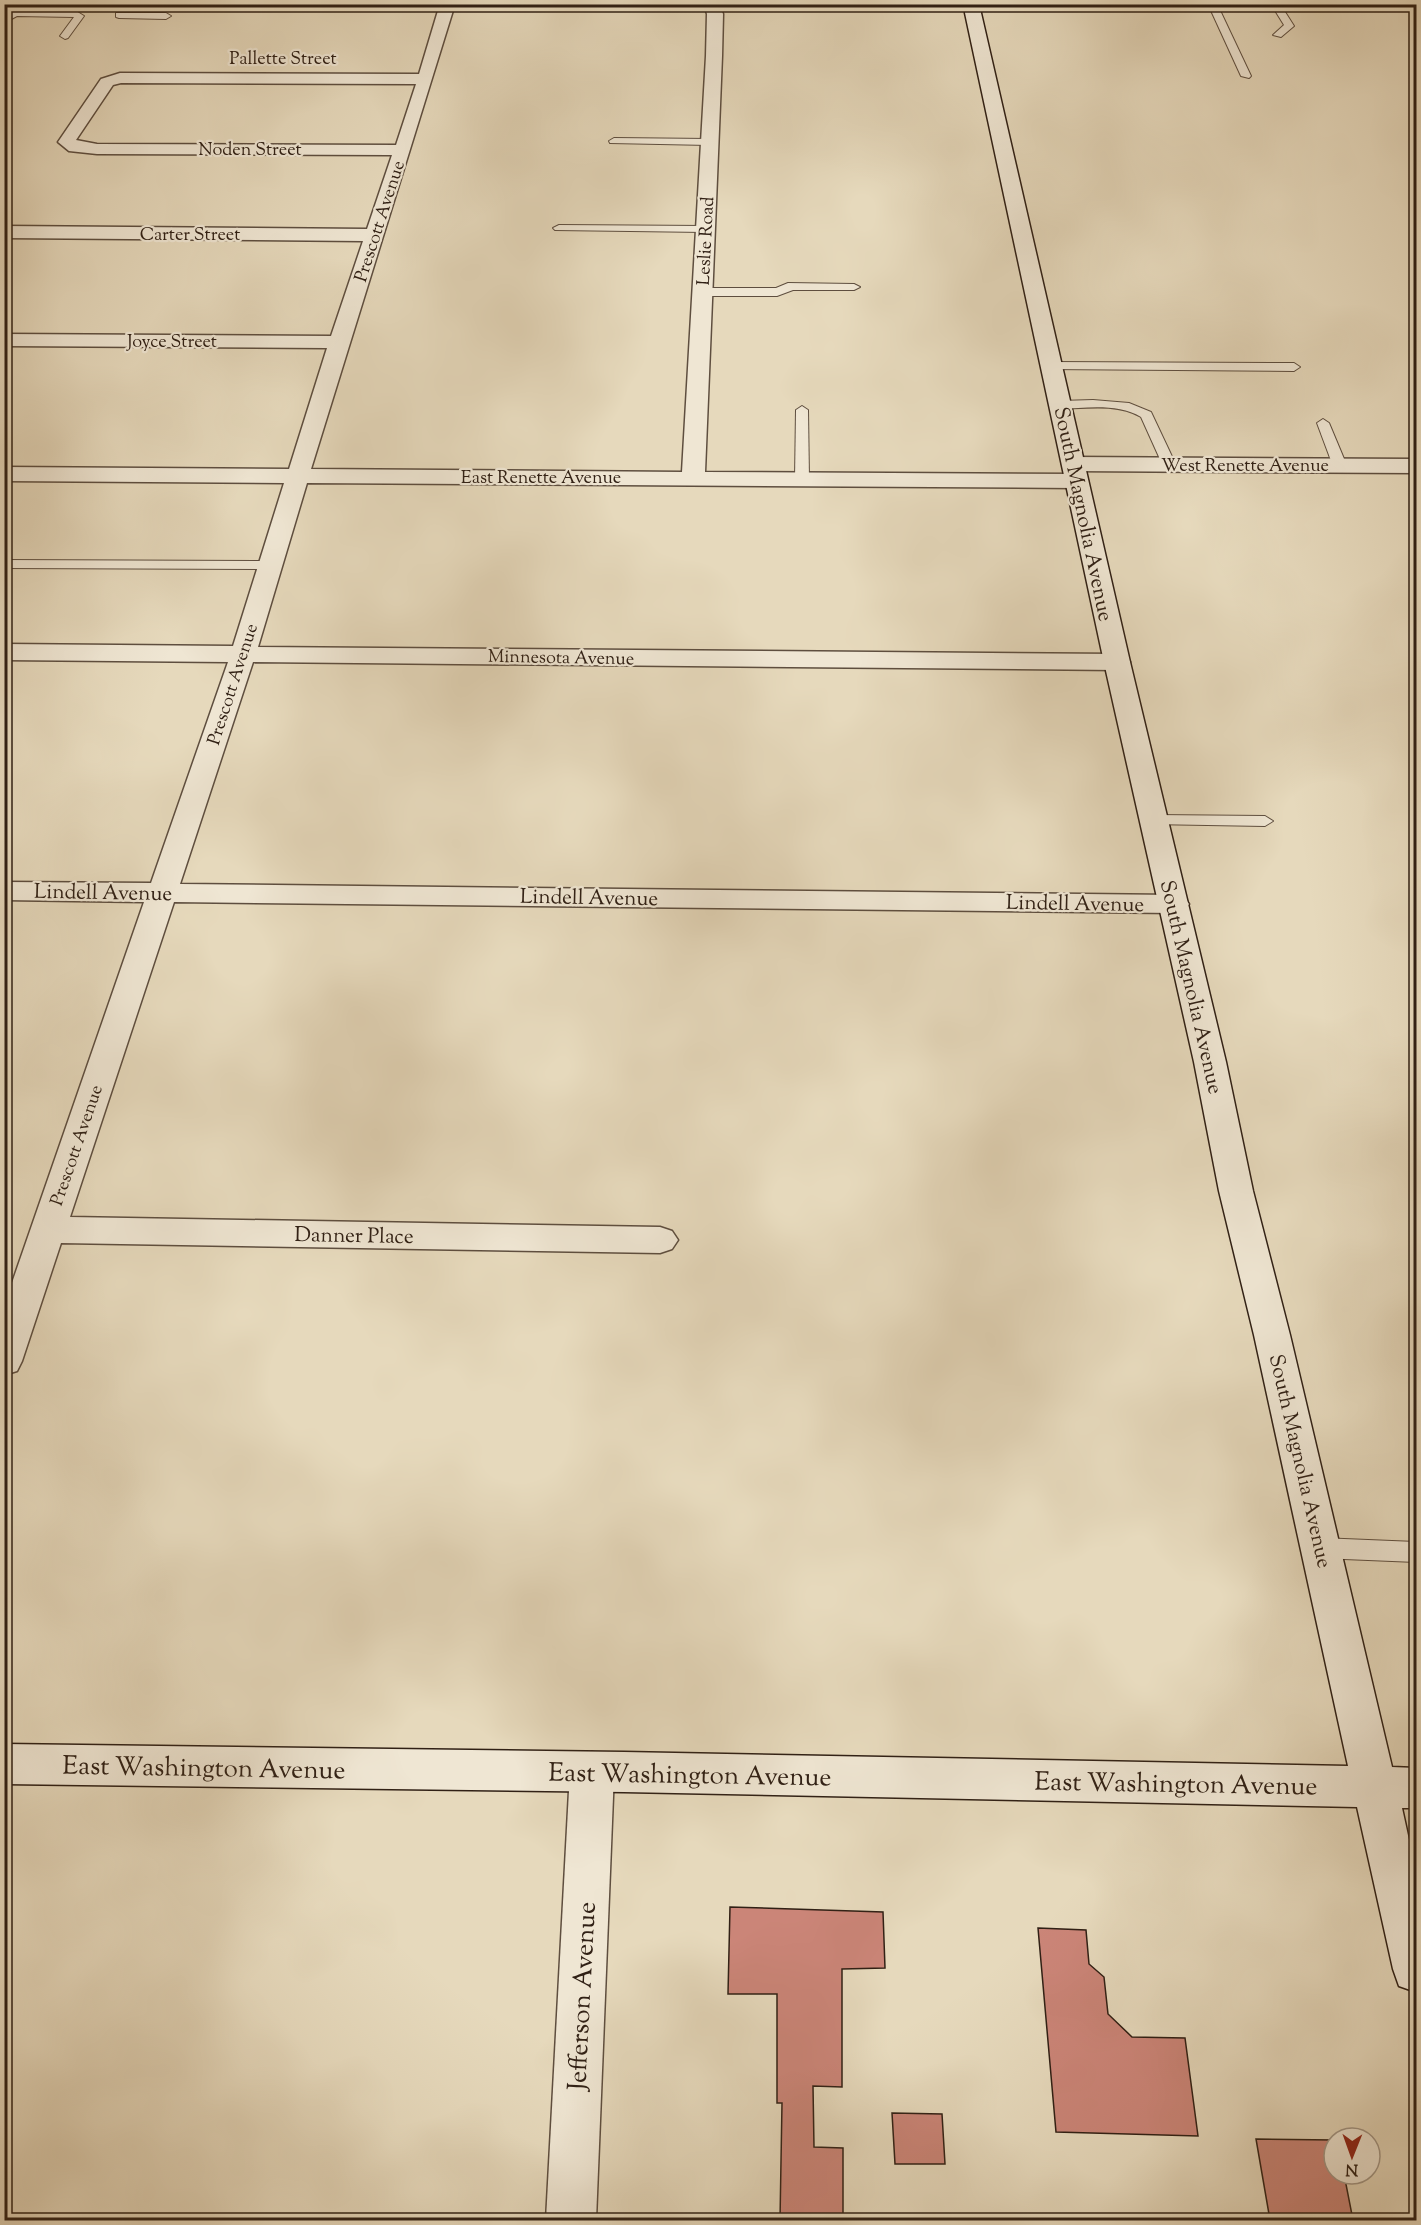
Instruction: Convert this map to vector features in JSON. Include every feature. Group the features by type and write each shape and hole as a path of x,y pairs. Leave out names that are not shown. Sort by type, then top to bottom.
{"street":[{"name":"Prescott Avenue","path":"4,1361 243,654 339,342 426,79 448,4"},
{"path":"592,4 684,4"},
{"name":"Leslie Road","path":"693,478 715,14 711,4"},
{"name":"South Magnolia Avenue","path":"973,4 973,13 1117,662 1174,904 1236,1191 1272,1335 1320,1548 1396,1788 1416,1969"},
{"name":"Pallette Street","path":"97,149 75,147 68,142 71,132 106,82 139,76 426,79"},
{"name":"Noden Street","path":"97,149 403,150"},
{"name":"Carter Street","path":"4,232 375,235"},
{"name":"Joyce Street","path":"4,340 339,342"},
{"name":"West Renette Avenue","path":"1075,472 1169,465 1416,466"},
{"name":"East Renette Avenue","path":"4,474 802,479 1075,472"},
{"name":"Minnesota Avenue","path":"4,652 1117,662"},
{"name":"Lindell Avenue","path":"4,891 1174,904"},
{"name":"Danner Place","path":"47,1230 660,1240"},
{"name":"East Washington Avenue","path":"4,1764 592,1772 1396,1788"},
{"name":"Jefferson Avenue","path":"571,2220 592,1772"}],"lane":[{"path":"1212,4 1246,76"},
{"path":"1275,4 1289,26 1278,35"},
{"path":"4,20 16,13 76,14 79,16 65,36"},
{"path":"119,15 166,16"},
{"path":"614,141 709,142"},
{"path":"559,228 705,229"},
{"path":"702,292 777,292 788,286 854,287"},
{"path":"1051,366 1294,368"},
{"path":"1060,405 1120,406 1141,410 1146,415 1169,465"},
{"path":"802,410 802,479"},
{"path":"1323,423 1340,466"},
{"path":"4,564 270,565"},
{"path":"1155,820 1265,821"},
{"path":"1320,1548 1416,1552"}],"building":[{"path":"730,1907 883,1912 885,1968 842,1969 842,2087 813,2086 814,2147 843,2148 843,2220 780,2220 782,2103 777,2103 777,1994 728,1994"},
{"path":"1038,1928 1086,1930 1089,1964 1104,1977 1108,2014 1132,2037 1185,2038 1198,2136 1056,2132"},
{"path":"892,2113 942,2114 945,2164 895,2164"},
{"path":"1256,2139 1322,2140 1322,2186 1346,2186 1353,2220 1270,2220"}]}
